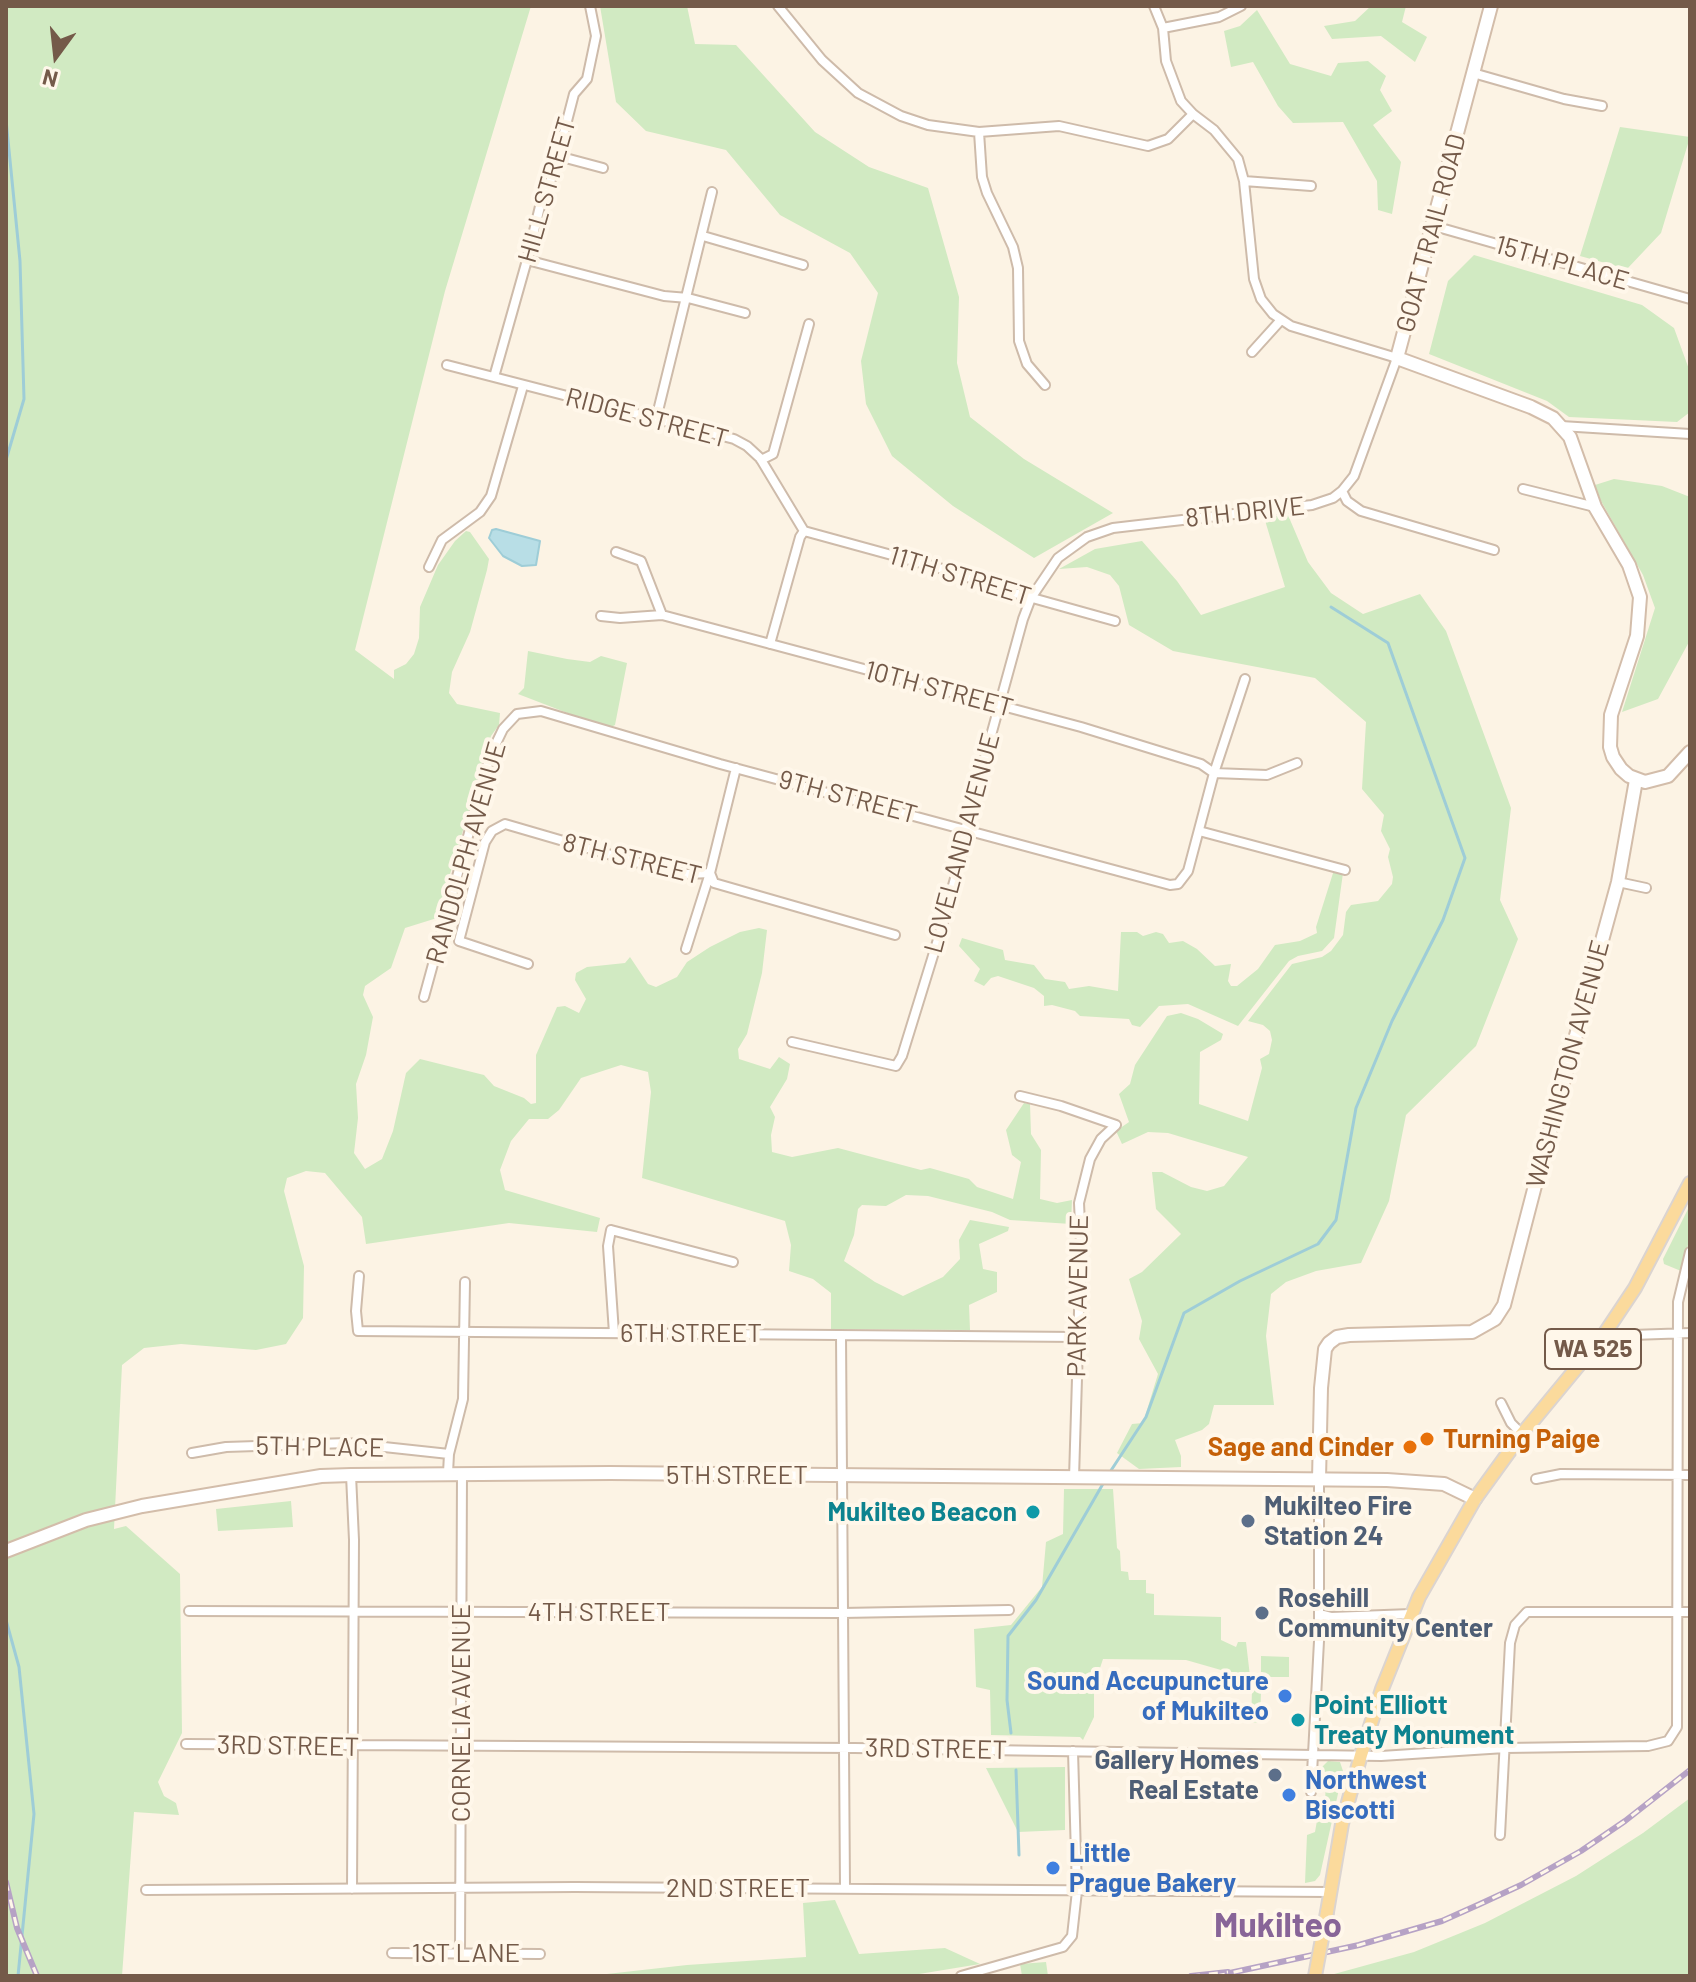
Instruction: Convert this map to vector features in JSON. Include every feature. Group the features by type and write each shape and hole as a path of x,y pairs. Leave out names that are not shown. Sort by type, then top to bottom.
{"main road":[{"name":"WA 525","path":"1315,1976 1342,1824 1382,1689 1411,1614 1475,1499 1522,1434 1603,1336 1654,1255 1690,1183"}],"street":[{"name":"HILL STREET","path":"494,377 542,198 553,175 574,94 587,79 596,36 590,6"},
{"path":"778,6 822,60 858,93 912,121 979,132 1059,126 1148,146 1168,139 1193,114"},
{"path":"1154,6 1163,28 1166,61 1181,101 1214,130 1238,159 1244,181 1254,279 1261,299 1280,321 1397,358"},
{"path":"1163,28 1219,17 1241,6"},
{"name":"GOAT TRAIL ROAD","path":"1491,6 1397,358 1531,407 1561,426"},
{"path":"1473,73 1564,99 1602,106"},
{"path":"979,132 982,177 1015,253 1018,268 1019,341 1027,364 1045,385"},
{"path":"558,156 603,168"},
{"path":"1244,181 1311,186"},
{"path":"656,419 712,192"},
{"name":"15TH PLACE","path":"1434,226 1690,299"},
{"path":"703,236 803,265"},
{"path":"527,260 664,296 688,298 745,313"},
{"path":"1252,352 1280,321"},
{"path":"761,460 773,454 809,324"},
{"name":"8TH DRIVE","path":"1031,598 1058,558 1078,542 1098,532 1146,523 1312,505 1342,491 1354,476 1397,358"},
{"name":"RIDGE STREET","path":"447,365 734,439 747,446 761,460 804,531"},
{"path":"429,567 442,540 480,512 491,496 523,386"},
{"path":"1561,426 1690,434"},
{"path":"1561,426 1576,450 1595,507 1629,565 1640,597 1637,636 1614,705 1610,747 1617,764 1636,780 1654,781 1668,776 1690,752"},
{"path":"1523,489 1595,507"},
{"path":"1342,491 1347,501 1361,511 1494,550"},
{"path":"770,644 804,531"},
{"name":"11TH STREET","path":"804,531 1115,621"},
{"path":"616,552 641,561 662,615"},
{"name":"LOVELAND AVENUE","path":"792,1042 896,1066 902,1056 940,933 963,849 965,830 1031,598"},
{"name":"10TH STREET","path":"601,616 662,615 1001,705 1201,764 1214,773"},
{"path":"1245,679 1214,773 1199,831 1345,870"},
{"name":"9TH STREET","path":"517,714 541,711 1159,884 1178,884 1188,871 1199,831"},
{"name":"RANDOLPH AVENUE","path":"424,997 490,756 503,729 517,714"},
{"path":"1214,773 1267,775 1297,763"},
{"path":"686,949 710,873 736,768"},
{"name":"WASHINGTON AVENUE","path":"1319,1479 1325,1349 1337,1337 1472,1332 1495,1319 1504,1305 1618,882 1636,780"},
{"name":"RANDOLPH AVENUE","path":"505,824 492,831 485,842 459,941 528,964"},
{"name":"8TH STREET","path":"505,824 663,870 687,874 710,873 714,883 895,935"},
{"path":"1618,882 1646,888"},
{"name":"PARK AVENUE","path":"1020,1096 1116,1125 1101,1139 1090,1159 1079,1203 1081,1245 1074,1478"},
{"path":"614,1333 608,1246 611,1230 733,1262"},
{"path":"1678,1613 1676,1333 1678,1302 1690,1252"},
{"name":"6TH STREET","path":"359,1276 358,1331 1078,1337"},
{"path":"448,1473 449,1454 463,1399 465,1282"},
{"path":"1603,1336 1690,1333"},
{"path":"841,1335 845,1887"},
{"path":"1501,1403 1511,1423 1522,1434"},
{"name":"5TH PLACE","path":"192,1453 226,1447 347,1443 449,1454"},
{"name":"5TH STREET","path":"6,1551 86,1520 142,1506 306,1479 351,1475 462,1473 1319,1479 1429,1482 1444,1484 1475,1499"},
{"name":"CORNELIA AVENUE","path":"460,1952 462,1473"},
{"path":"1536,1479 1561,1474 1690,1475"},
{"path":"351,1475 354,1540 352,1889"},
{"path":"1311,1792 1319,1614 1319,1479"},
{"name":"4TH STREET","path":"189,1611 842,1613 1009,1610"},
{"path":"1500,1835 1510,1643 1515,1625 1527,1612 1690,1612"},
{"name":"3RD STREET","path":"186,1744 1381,1756 1505,1748 1648,1746 1668,1741 1677,1727 1678,1613"},
{"path":"1319,1614 1331,1617 1411,1614"},
{"path":"961,1976 1063,1947 1072,1936 1077,1891 1073,1751"},
{"name":"2ND STREET","path":"146,1890 845,1887 1330,1892"},
{"name":"1ST LANE","path":"392,1953 540,1954"}],"green space":[{"path":"6,6 531,6 445,291 355,650 394,679 394,670 406,664 414,654 419,638 420,607 438,565 455,541 466,531 470,532 489,559 470,632 452,672 449,693 457,704 500,713 499,725 491,736 437,918 405,928 391,968 365,986 363,995 373,1017 366,1055 356,1084 358,1118 354,1153 365,1169 382,1159 393,1131 406,1073 420,1059 484,1075 494,1086 531,1104 536,1103 536,1055 557,1007 565,1006 579,1013 586,999 575,980 576,973 587,967 625,963 630,957 648,984 656,987 677,977 687,962 710,947 740,932 759,928 767,930 762,973 747,1034 738,1049 739,1059 770,1069 779,1057 790,1064 787,1079 770,1107 775,1117 771,1135 772,1152 792,1157 838,1148 969,1179 977,1187 1013,1199 1021,1162 1012,1155 1006,1130 1024,1103 1030,1104 1031,1134 1041,1150 1040,1199 1057,1203 1072,1200 1071,1224 1010,1220 992,1212 928,1196 906,1195 886,1206 862,1205 858,1209 854,1235 844,1261 903,1296 943,1277 960,1259 959,1240 970,1220 1009,1227 1008,1231 979,1244 983,1269 997,1272 997,1292 969,1305 970,1330 831,1329 831,1293 813,1279 789,1271 791,1245 785,1221 642,1178 651,1092 648,1072 621,1065 581,1078 559,1110 548,1119 529,1119 511,1141 500,1170 505,1190 600,1218 597,1232 509,1223 366,1244 362,1217 325,1173 306,1171 287,1178 284,1191 304,1266 303,1318 286,1344 256,1350 181,1344 144,1348 122,1365 114,1529 126,1526 180,1574 182,1733 158,1782 164,1796 176,1803 179,1815 134,1812 122,1976 6,1976"},
{"path":"600,6 687,6 695,44 736,45 815,132 869,167 928,188 959,297 957,363 970,417 1024,459 1113,513 1034,558 953,506 892,456 866,404 861,361 878,293 850,253 780,215 726,150 646,131 616,102"},
{"path":"1371,6 1406,6 1402,22 1427,37 1415,62 1381,36 1332,39 1324,26 1355,21"},
{"path":"1257,10 1290,64 1331,76 1338,63 1368,61 1386,76 1380,90 1392,111 1373,125 1401,162 1392,214 1378,210 1377,181 1343,122 1293,123 1278,106 1253,62 1231,67 1224,31 1240,26"},
{"path":"1620,127 1690,137 1661,233 1627,269 1580,256"},
{"path":"1474,255 1642,305 1674,328 1690,372 1690,412 1677,422 1569,417 1547,401 1429,354 1448,281"},
{"path":"1614,479 1662,486 1690,497 1690,640 1658,699 1622,712 1655,608 1643,575 1595,485"},
{"path":"1288,515 1308,562 1331,593 1363,614 1420,594 1446,631 1511,808 1500,900 1518,939 1476,1046 1406,1115 1389,1201 1361,1263 1316,1271 1286,1282 1271,1294 1266,1336 1274,1405 1214,1405 1209,1424 1202,1430 1175,1440 1181,1467 1139,1469 1117,1453 1132,1424 1143,1423 1158,1374 1139,1339 1142,1321 1129,1279 1142,1272 1181,1234 1156,1209 1152,1172 1162,1172 1191,1187 1207,1191 1224,1186 1248,1157 1168,1133 1148,1132 1122,1144 1116,1131 1129,1122 1119,1094 1130,1084 1135,1065 1167,1016 1181,1013 1223,1034 1221,1040 1200,1052 1199,1104 1248,1121 1262,1068 1260,1059 1269,1054 1272,1040 1270,1031 1263,1025 1248,1021 1292,964 1322,957 1331,951 1343,935 1346,912 1351,905 1378,901 1392,884 1393,877 1388,857 1390,849 1381,831 1384,815 1362,789 1366,722 1315,678 1173,651 1129,625 1119,586 1110,575 1087,567 1059,569 1095,549 1142,541 1177,581 1201,615 1285,587 1264,517"},
{"path":"528,651 590,662 601,656 627,663 615,725 611,727 583,719 518,694 524,688"},
{"path":"1334,870 1343,873 1334,938 1322,951 1289,961 1238,1026 1188,1004 1159,1006 1140,1027 1132,1025 1129,1019 1080,1016 1075,1011 1044,1006 1044,996 1034,988 998,976 991,978 984,986 974,981 980,969 959,946 962,938 1003,950 1005,960 1034,965 1045,979 1065,982 1069,989 1089,986 1118,991 1121,932 1137,932 1143,936 1156,932 1163,934 1169,943 1183,941 1197,949 1215,966 1231,964 1228,981 1231,986 1237,986 1258,969 1275,945 1300,941 1317,933 1316,927"},
{"path":"1690,1205 1690,1237 1681,1271 1664,1264 1663,1259"},
{"path":"1064,1489 1113,1489 1121,1571 1128,1572 1129,1580 1146,1580 1146,1593 1154,1594 1154,1615 1221,1617 1221,1640 1236,1647 1238,1642 1246,1642 1251,1685 1234,1684 1234,1677 1221,1670 1186,1660 1103,1659 1098,1674 1103,1685 1094,1686 1094,1717 1083,1740 1080,1737 991,1735 990,1690 976,1687 974,1629 1011,1625 1042,1587 1046,1542 1063,1534"},
{"path":"291,1501 293,1527 218,1531 216,1509"},
{"path":"1261,1656 1289,1657 1289,1677 1261,1677"},
{"path":"1252,1690 1261,1691 1260,1723 1251,1722"},
{"path":"1328,1761 1340,1762 1343,1771 1320,1875 1315,1881 1305,1883 1307,1835 1315,1832 1319,1809 1325,1806 1326,1775 1322,1767"},
{"path":"1065,1767 1065,1830 1018,1832 986,1768"},
{"path":"1690,1798 1690,1976 1327,1976 1414,1952 1485,1923 1576,1876"},
{"path":"835,1900 859,1954 945,1948 980,1964 907,1976 589,1976 687,1965 806,1957 803,1903"},
{"path":"1046,1962 1048,1976 1022,1976 1020,1964"}],"water":[{"path":"492,530 540,541 536,565 522,566 503,556 489,538"}],"waterway":[{"path":"6,120 20,261 24,399 6,460"},
{"path":"1110,1472 1146,1417 1184,1313 1240,1281 1318,1244 1336,1220 1356,1108 1392,1021 1443,920 1465,858 1388,643 1331,607"},
{"path":"1011,1733 1007,1700 1008,1636 1036,1600 1104,1482"},
{"path":"6,1620 19,1667 34,1814 18,1976"},
{"path":"1016,1770 1019,1855"}],"railway":[{"path":"1216,1976 1359,1945 1442,1921 1521,1885 1581,1851 1690,1770"},
{"path":"6,1882 17,1928 37,1976"},
{"path":"1191,1976 1228,1972"}],"place":[{"name":"Turning Paige","path":"1427,1439"},
{"name":"Sage and Cinder","path":"1410,1447"},
{"name":"Mukilteo Beacon","path":"1033,1512"},
{"name":"Mukilteo Fire Station 24","path":"1248,1521"},
{"name":"Rosehill Community Center","path":"1262,1613"},
{"name":"Sound Accupuncture of Mukilteo","path":"1285,1696"},
{"name":"Point Elliott Treaty Monument","path":"1298,1720"},
{"name":"Gallery Homes Real Estate","path":"1275,1775"},
{"name":"Northwest Biscotti","path":"1289,1795"},
{"name":"Little Prague Bakery","path":"1053,1868"}],"district":[{"name":"Mukilteo","path":"1278,1926"}]}
